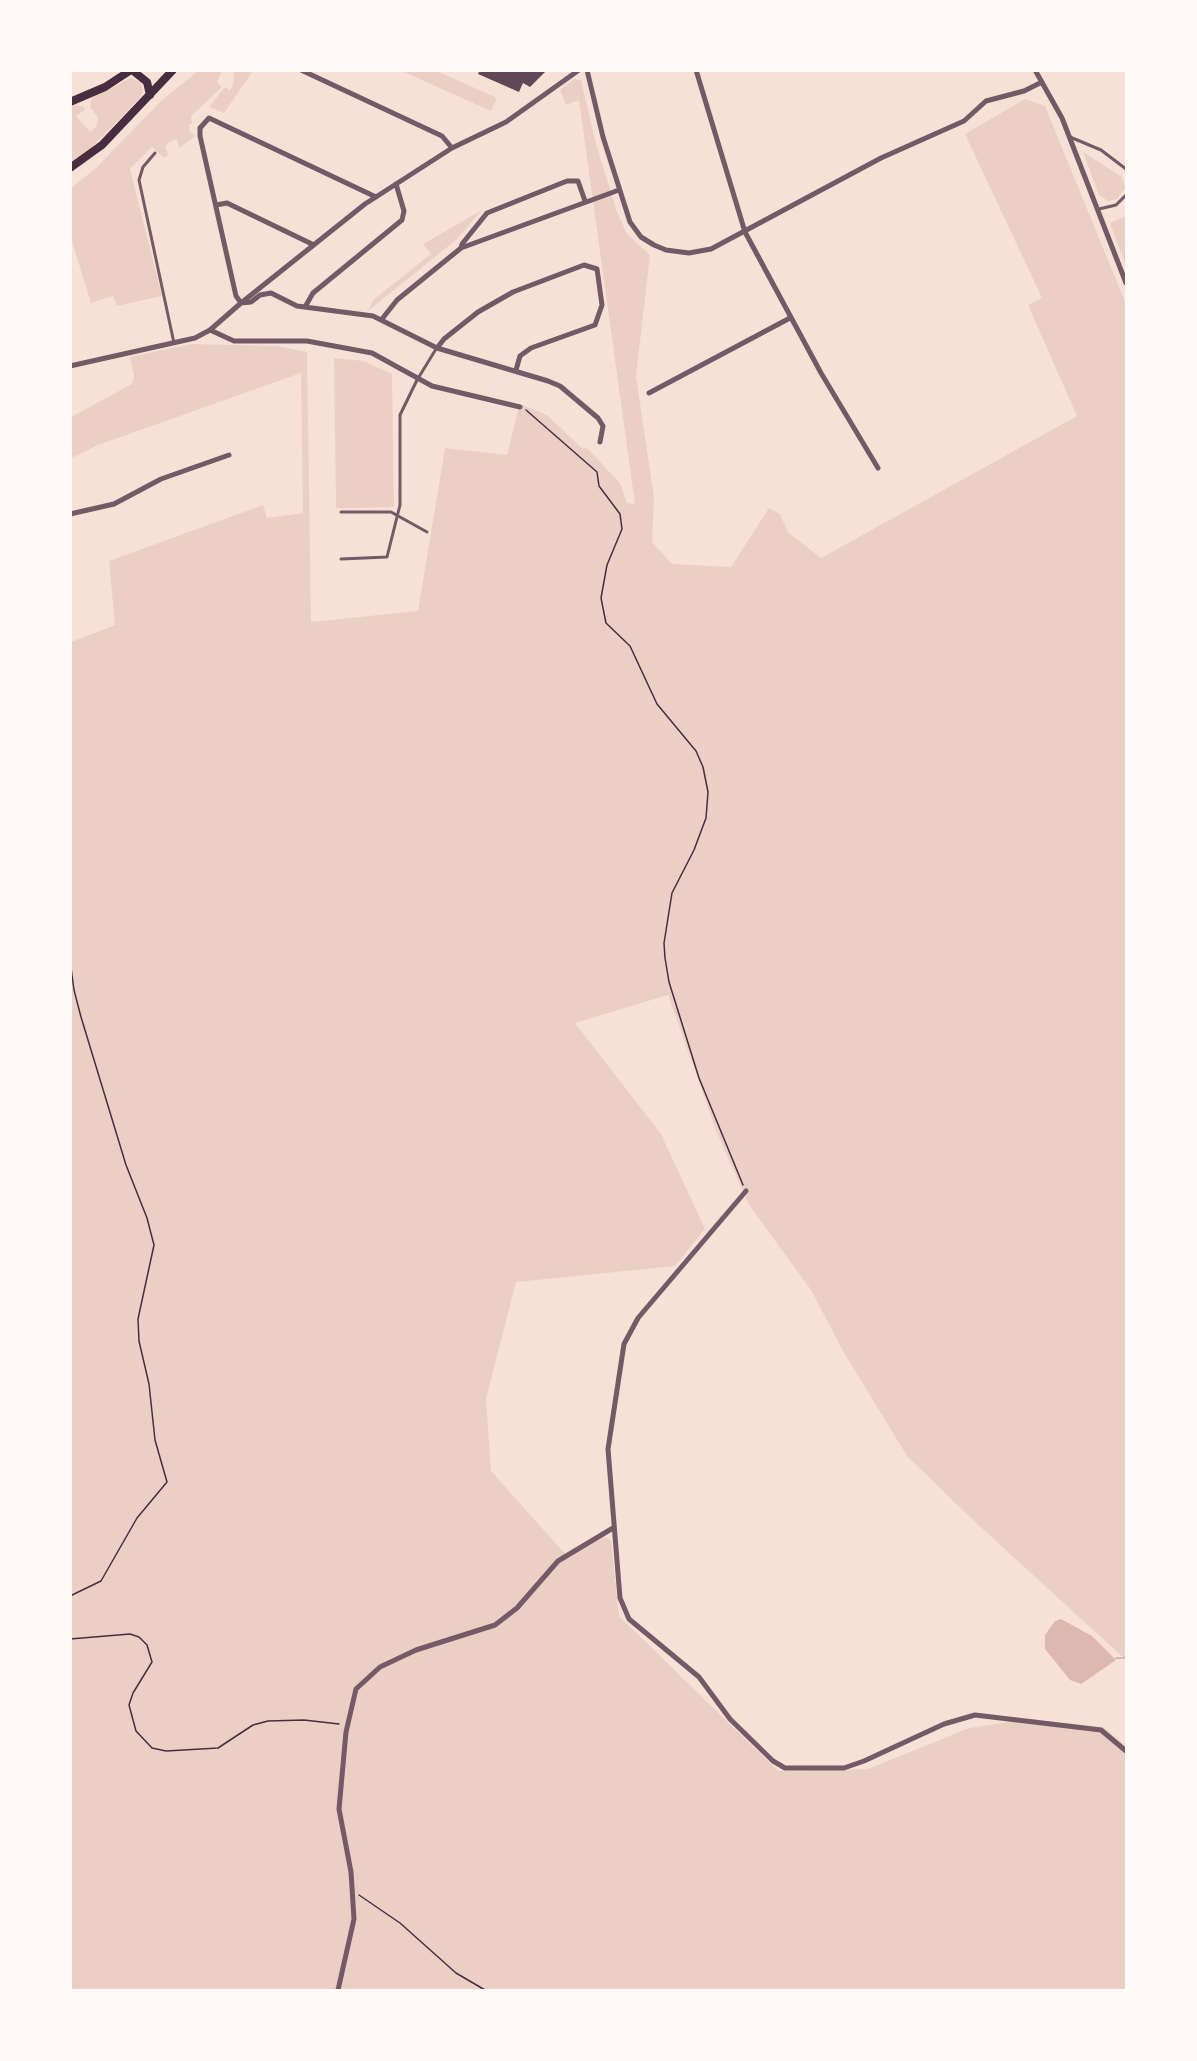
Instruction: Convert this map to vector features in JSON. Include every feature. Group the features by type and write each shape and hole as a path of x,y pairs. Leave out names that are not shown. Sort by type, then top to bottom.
{"main road":[{"path":"70,102 105,87 131,70 147,81 150,95"},
{"path":"70,168 102,145 173,70"}],"street":[{"path":"301,70 442,136 452,148"},
{"path":"70,366 174,344 195,338 210,330 376,197 452,148 506,122 579,70"},
{"path":"587,70 619,190 635,230 641,237 666,250 701,252 746,232 881,158 964,121 986,101 1024,91 1042,82"},
{"path":"696,70 746,232 790,318 878,468"},
{"path":"1035,70 1070,137 1126,283"},
{"path":"241,303 236,296 200,136 200,128 209,118 376,197"},
{"path":"461,248 488,213 567,181 578,181 585,201"},
{"path":"305,307 314,293 402,220 404,211 396,184"},
{"path":"382,319 397,300 461,248 619,190"},
{"path":"216,205 227,203 314,245"},
{"path":"437,348 444,339 478,312 513,292 584,265 597,269 602,305 596,325 531,348 520,356 516,370"},
{"path":"241,303 251,302 260,295 272,293 291,304 382,319 437,348 516,370 560,386 598,417 603,426 600,442"},
{"path":"649,393 790,318"},
{"path":"210,330 234,341 307,341 372,353 417,380 432,386 520,407"},
{"path":"70,514 114,504 161,479 229,455"},
{"path":"746,1191 638,1318 624,1344 608,1449 620,1598 629,1619 699,1677 730,1719 780,1766 844,1768 944,1724 975,1715 1101,1730 1126,1751"},
{"path":"338,1990 354,1919 354,1891 339,1809 347,1725 356,1689 380,1667 416,1650 495,1625 517,1608 558,1561 613,1528"}],"lane":[{"path":"1070,137 1101,150 1126,169"},
{"path":"155,153 139,173 139,180 174,344"},
{"path":"1099,209 1116,205 1126,195"},
{"path":"341,559 387,557 398,515 400,416 417,380 437,348"},
{"path":"341,512 382,511 398,515 427,531"}],"path":[{"path":"520,407 541,421 561,443 597,472 599,486 623,520 607,565 602,593 606,623 630,646 657,704 696,751 703,766 708,792 706,818 672,893 664,943 665,958 669,982 699,1078 746,1191"},
{"path":"70,960 81,1017 126,1166 147,1218 154,1245 138,1318 139,1341 149,1384 154,1440 167,1482 137,1518 100,1581 70,1596"},
{"path":"70,1640 130,1634 139,1637 147,1645 152,1662 131,1697 129,1710 139,1735 148,1745 158,1750 218,1748 253,1725 268,1721 304,1719 347,1725"},
{"path":"354,1891 400,1923 456,1973 485,1990"}],"shaded area":[{"path":"198,71 222,71 217,82 222,87 191,116 192,124 189,124 189,130 195,136 179,148 177,139 169,142 165,146 168,155 164,158 152,147 130,169 162,296 117,306 113,296 91,303 71,238 71,188 96,168 160,102"},
{"path":"234,71 253,71 224,113 209,107 225,87 230,90 233,85"},
{"path":"402,71 437,71 497,98 491,111"},
{"path":"131,78 141,82 143,92 139,99 83,156 71,163 71,107 76,105 84,107 85,110 76,116 90,132 96,127 98,118 90,107 92,98"},
{"path":"574,79 581,80 596,144 617,212 627,234 650,255 636,376 654,498 652,542 672,564 731,567 769,508 780,514 788,532 821,558 1077,416 1028,305 1042,298 965,134 1025,99 1045,106 1126,304 1126,1660 973,1520 907,1456 843,1351 811,1290 749,1205 717,1133 668,995 575,1023 661,1134 705,1229 675,1266 516,1282 486,1399 491,1471 568,1557 604,1537 611,1540 619,1616 778,1771 868,1769 969,1728 1028,1719 1103,1727 1126,1746 1126,1990 71,1990 71,642 115,625 109,561 263,505 267,518 303,513 301,373 98,445 71,458 71,417 132,384 134,376 130,357 192,344 277,346 307,352 311,622 418,611 445,448 507,455 518,411 522,405 547,415 582,448 587,448 620,483 627,503 635,504 579,100 566,105 560,90"},
{"path":"1083,152 1122,177 1125,188 1117,199 1108,201 1099,195"},
{"path":"482,210 456,240 368,311 373,300 431,254 423,244"},
{"path":"1126,216 1126,266 1110,223"},
{"path":"334,358 364,361 392,374 394,507 336,508"},
{"path":"1061,1619 1092,1636 1116,1660 1081,1684 1070,1680 1045,1649 1045,1635 1055,1621"}],"building":[{"path":"480,70 547,70 530,87 523,83 519,92 478,74"}],"waterway":[{"path":"1116,1658 1126,1658"}]}
